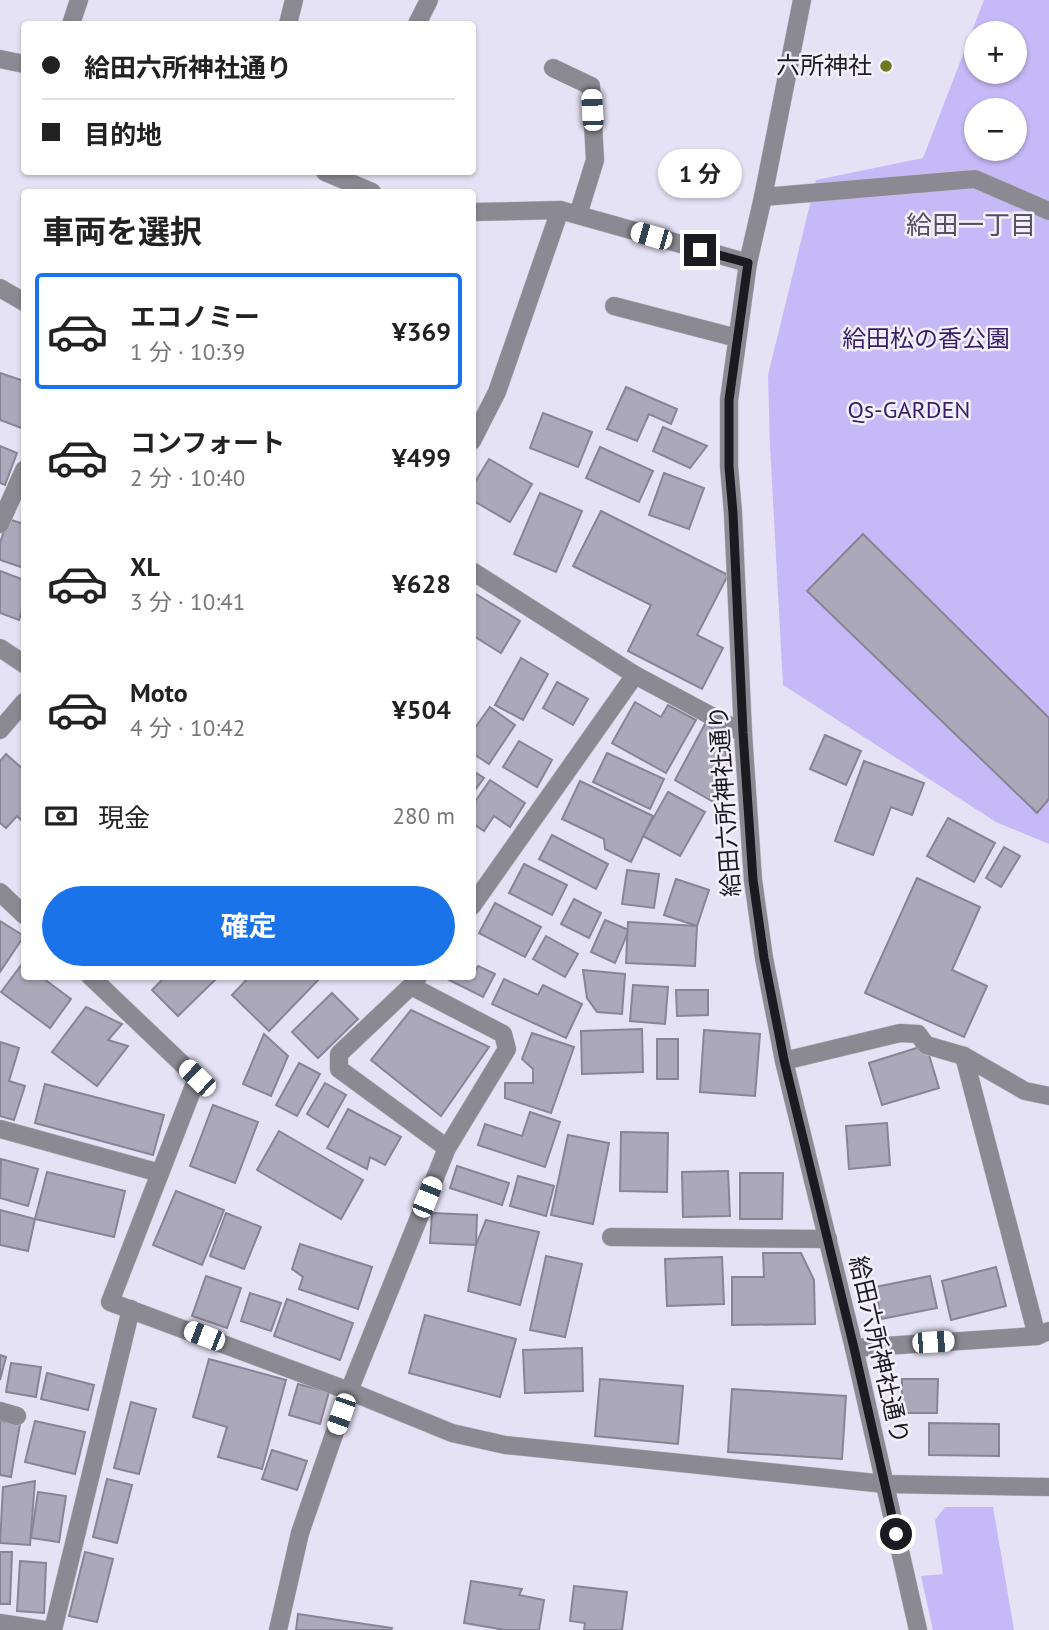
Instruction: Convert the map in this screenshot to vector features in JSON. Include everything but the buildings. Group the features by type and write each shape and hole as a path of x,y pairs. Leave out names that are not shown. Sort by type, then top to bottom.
{"street":[{"path":"72,21 79,0"},
{"path":"289,21 294,0"},
{"path":"418,21 429,0"},
{"name":"給田六所神社通り","path":"802,0 748,263 729,400 729,466 753,880 764,958 784,1060 854,1348 918,1630"},
{"path":"0,59 21,63"},
{"path":"553,68 591,86 595,160 578,215"},
{"path":"339,175 366,189"},
{"path":"763,197 975,179 1049,211"},
{"path":"476,433 497,392 560,210"},
{"path":"476,212 560,210 748,263"},
{"path":"0,288 21,300"},
{"path":"614,306 737,338"},
{"path":"0,524 21,477"},
{"path":"476,574 635,675 743,733"},
{"path":"0,648 21,662"},
{"path":"476,900 635,675"},
{"path":"0,730 21,706"},
{"path":"0,892 21,912"},
{"path":"94,980 197,1078 110,1302 349,1391 452,1433 505,1445 885,1483 1049,1487"},
{"path":"278,1630 300,1533 349,1391 447,1148 507,1049 503,1034 415,981 339,1054 339,1069 447,1148"},
{"path":"784,1060 900,1032 918,1034 926,1045 964,1056 1025,1091 1049,1096"},
{"path":"854,1348 1043,1334 964,1056"},
{"path":"0,1129 160,1173"},
{"path":"611,1237 828,1240"},
{"path":"53,1630 131,1309"},
{"path":"0,1623 44,1630"}],"green space":[{"name":"Qs-GARDEN","path":"984,0 1049,0 1049,844 996,822 783,685 768,375 816,180 923,158 964,52 964,84 1027,84 1027,21 976,21"},
{"path":"945,1507 993,1507 1014,1630 933,1630 921,1576 943,1574 935,1520"}],"place":[{"name":"六所神社","path":"886,66"}],"district":[{"name":"給田一丁目","path":"971,225"}],"route":[{"path":"700,250 748,263 729,400 729,466 753,880 764,958 784,1060 896,1534"}],"park label":[{"name":"給田松の香公園","path":"926,339"}]}
